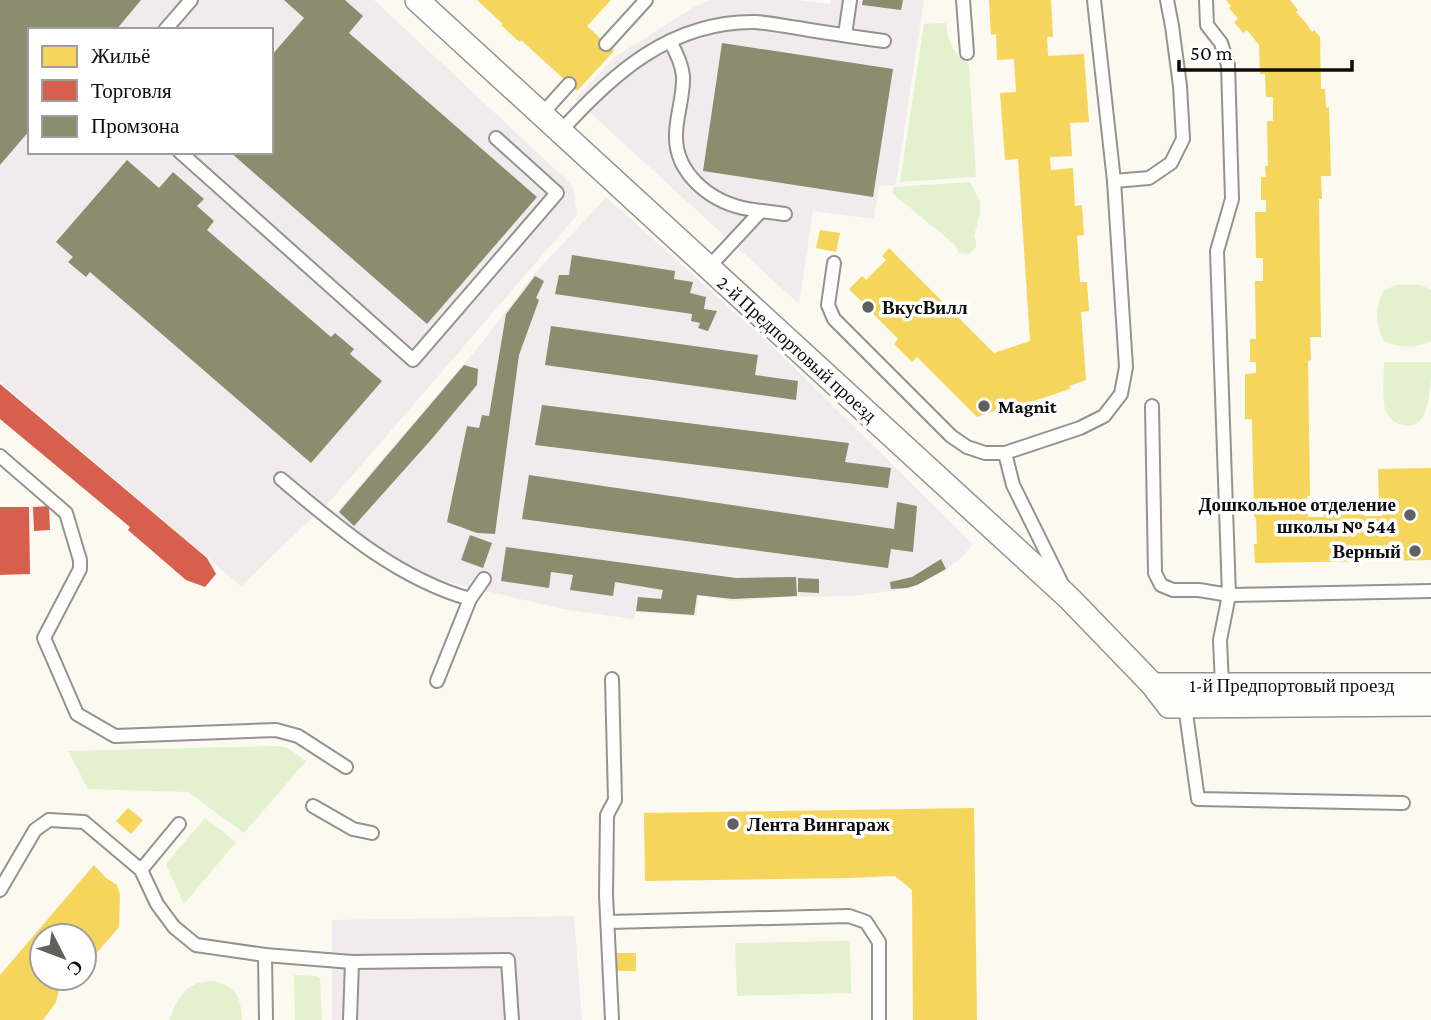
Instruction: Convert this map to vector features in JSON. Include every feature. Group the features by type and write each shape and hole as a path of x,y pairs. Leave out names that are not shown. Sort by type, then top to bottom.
{"street":[{"name":"2-й Предпортовый проезд","path":"417,0 1069,598 1153,685 1177,706"},
{"name":"1-й Предпортовый проезд","path":"1153,685 1431,685"},
{"name":"1-й Предпортовый проезд","path":"1177,706 1431,705"}],"lane":[{"path":"167,28 191,0"},
{"path":"606,44 646,0"},
{"path":"845,35 850,0"},
{"path":"963,0 967,53"},
{"path":"834,263 828,305 834,319 951,436 967,447 985,453 1004,453 1080,428 1104,416 1121,394 1126,367 1114,181 1094,0"},
{"path":"1114,181 1149,178 1171,163 1183,139 1180,86 1167,0"},
{"path":"1206,0 1207,25 1221,43 1228,65 1232,199 1217,251 1229,595 1220,640 1222,685"},
{"path":"560,132 583,106 622,71 653,50 687,33 721,24 757,22 884,41"},
{"path":"670,41 678,57 682,77 676,134 677,151 683,168 695,184 716,197 740,207 785,214"},
{"path":"541,115 569,84"},
{"path":"182,154 413,360 557,193 495,138"},
{"path":"708,268 761,211"},
{"path":"1152,406 1156,573 1161,585 1173,590 1199,590 1229,595 1431,591"},
{"path":"1004,453 1013,485 1069,598"},
{"path":"0,456 66,513 80,560 80,569 44,638 77,715 115,736 276,730 298,737 346,767"},
{"path":"281,479 354,539 391,563 423,581 470,598"},
{"path":"437,681 470,598 484,579"},
{"path":"612,679 615,800 607,815 606,895 612,1020"},
{"path":"1177,706 1198,799 1403,803"},
{"path":"313,806 353,829 372,833"},
{"path":"0,890 35,830 49,820 85,822 141,870 157,904 174,927 196,945 265,955 352,962 508,960 512,1020"},
{"path":"141,870 178,824"},
{"path":"608,922 849,916 866,922 879,942 879,1020"},
{"path":"265,955 267,1020"},
{"path":"350,1020 352,962"}],"shaded area":[{"path":"0,0 374,0 573,186 577,215 332,499 241,586 0,382"},
{"path":"711,0 799,0 830,4 831,0 924,0 896,185 879,186 874,219 813,211 799,304 575,99 615,57 694,7"},
{"path":"606,197 769,343 973,544 960,559 911,588 853,596 733,601 698,595 697,616 636,612 633,619 563,609 426,577 387,556 334,515 481,344 535,273"},
{"path":"574,916 582,1020 332,1020 332,920"}],"green space":[{"path":"946,23 952,47 969,65 976,177 900,182 924,24"},
{"path":"970,182 980,201 980,213 974,236 976,247 968,254 959,253 954,244 892,193 894,187"},
{"path":"1396,285 1420,285 1431,290 1431,341 1408,347 1384,341 1377,316 1379,304 1383,291"},
{"path":"1384,362 1431,362 1428,404 1419,421 1412,425 1395,422 1386,412"},
{"path":"278,746 288,748 306,761 244,833 188,792 88,789 68,751"},
{"path":"205,818 236,842 184,904 166,864"},
{"path":"850,941 851,993 737,996 735,943"},
{"path":"294,975 320,978 322,1020 295,1020"},
{"path":"214,981 236,994 242,1020 169,1020 184,992 196,984"}],"building: Жильё":[{"path":"477,0 611,0 587,26 614,51 577,91 521,40 520,42 516,39"},
{"path":"989,0 1051,0 1053,37 1047,37 1048,56 1084,54 1089,122 1070,123 1072,156 1050,157 1051,170 1073,168 1075,206 1082,205 1084,235 1077,236 1080,282 1087,282 1089,311 1081,312 1086,380 1069,386 1070,389 977,417 917,357 912,362 894,344 898,339 849,289 862,276 866,280 886,260 882,256 889,248 994,353 1030,341 1018,159 1005,160 1000,93 1016,92 1014,59 997,60 996,34 991,35"},
{"path":"1226,0 1290,0 1312,32 1314,30 1320,37 1321,89 1325,89 1326,108 1329,107 1331,176 1321,176 1322,199 1319,199 1321,337 1310,337 1311,360 1308,361 1308,517 1324,517 1323,509 1364,509 1364,516 1382,516 1378,469 1431,468 1431,560 1255,563 1254,544 1257,544 1252,419 1245,419 1245,374 1256,373 1256,362 1250,362 1250,339 1256,339 1255,281 1263,281 1263,258 1256,258 1255,212 1266,212 1266,200 1261,200 1261,177 1266,177 1265,166 1268,166 1267,121 1273,121 1273,97 1266,97 1265,74 1260,74 1259,45 1247,30 1243,33 1234,22 1238,19"},
{"path":"820,230 840,233 836,252 816,248"},
{"path":"128,808 143,820 131,834 116,821"},
{"path":"974,808 977,1020 913,1020 912,890 895,876 645,881 644,813"},
{"path":"94,865 117,885 120,895 119,927 98,952 98,922 45,922"},
{"path":"28,942 28,992 58,992 56,1002 43,1020 0,1020 0,975"},
{"path":"617,953 636,953 636,971 617,971"}],"building: Торговля":[{"path":"0,384 207,558 216,574 205,587 186,580 128,530 130,527 0,419"},
{"path":"49,506 50,530 34,531 33,507"},
{"path":"0,507 29,507 30,574 0,575"}],"building: Промзона":[{"path":"0,0 141,0 118,28 28,28 28,132 0,165"},
{"path":"284,0 345,0 363,16 349,33 537,197 427,324 232,154 273,154 273,54 304,18"},
{"path":"863,0 903,0 901,10 862,5"},
{"path":"722,43 893,69 873,197 703,171"},
{"path":"127,160 159,188 173,172 204,199 197,206 214,221 207,230 331,337 335,333 354,349 350,354 382,381 311,463 90,272 86,277 68,262 73,257 56,242"},
{"path":"572,255 675,271 674,279 693,282 690,293 706,297 704,309 717,311 708,331 698,328 700,323 691,321 692,314 555,294 559,275 569,275"},
{"path":"535,276 544,281 536,298 539,300 519,355 495,534 477,533 447,522 467,426 479,428 482,415 489,416 506,314"},
{"path":"551,326 758,355 755,375 798,381 796,400 545,365"},
{"path":"464,365 478,369 477,385 354,526 339,512"},
{"path":"542,405 849,443 845,462 891,468 888,488 535,445"},
{"path":"529,475 894,529 897,502 917,506 913,552 891,549 888,568 522,519"},
{"path":"470,535 492,543 483,568 461,560"},
{"path":"506,547 736,578 796,577 797,596 733,599 697,595 694,615 636,611 638,597 661,599 663,590 615,582 613,596 570,590 573,575 551,572 549,588 501,581"},
{"path":"941,559 946,569 917,585 891,589 890,582 912,577"},
{"path":"798,578 819,579 819,593 798,592"}],"place":[{"name":"ВкусВилл","path":"868,307"},
{"name":"Magnit","path":"984,406"},
{"name":"Дошкольное отделение школы № 544","path":"1410,515"},
{"name":"Верный","path":"1415,551"},
{"name":"Лента Вингараж","path":"733,824"}]}
